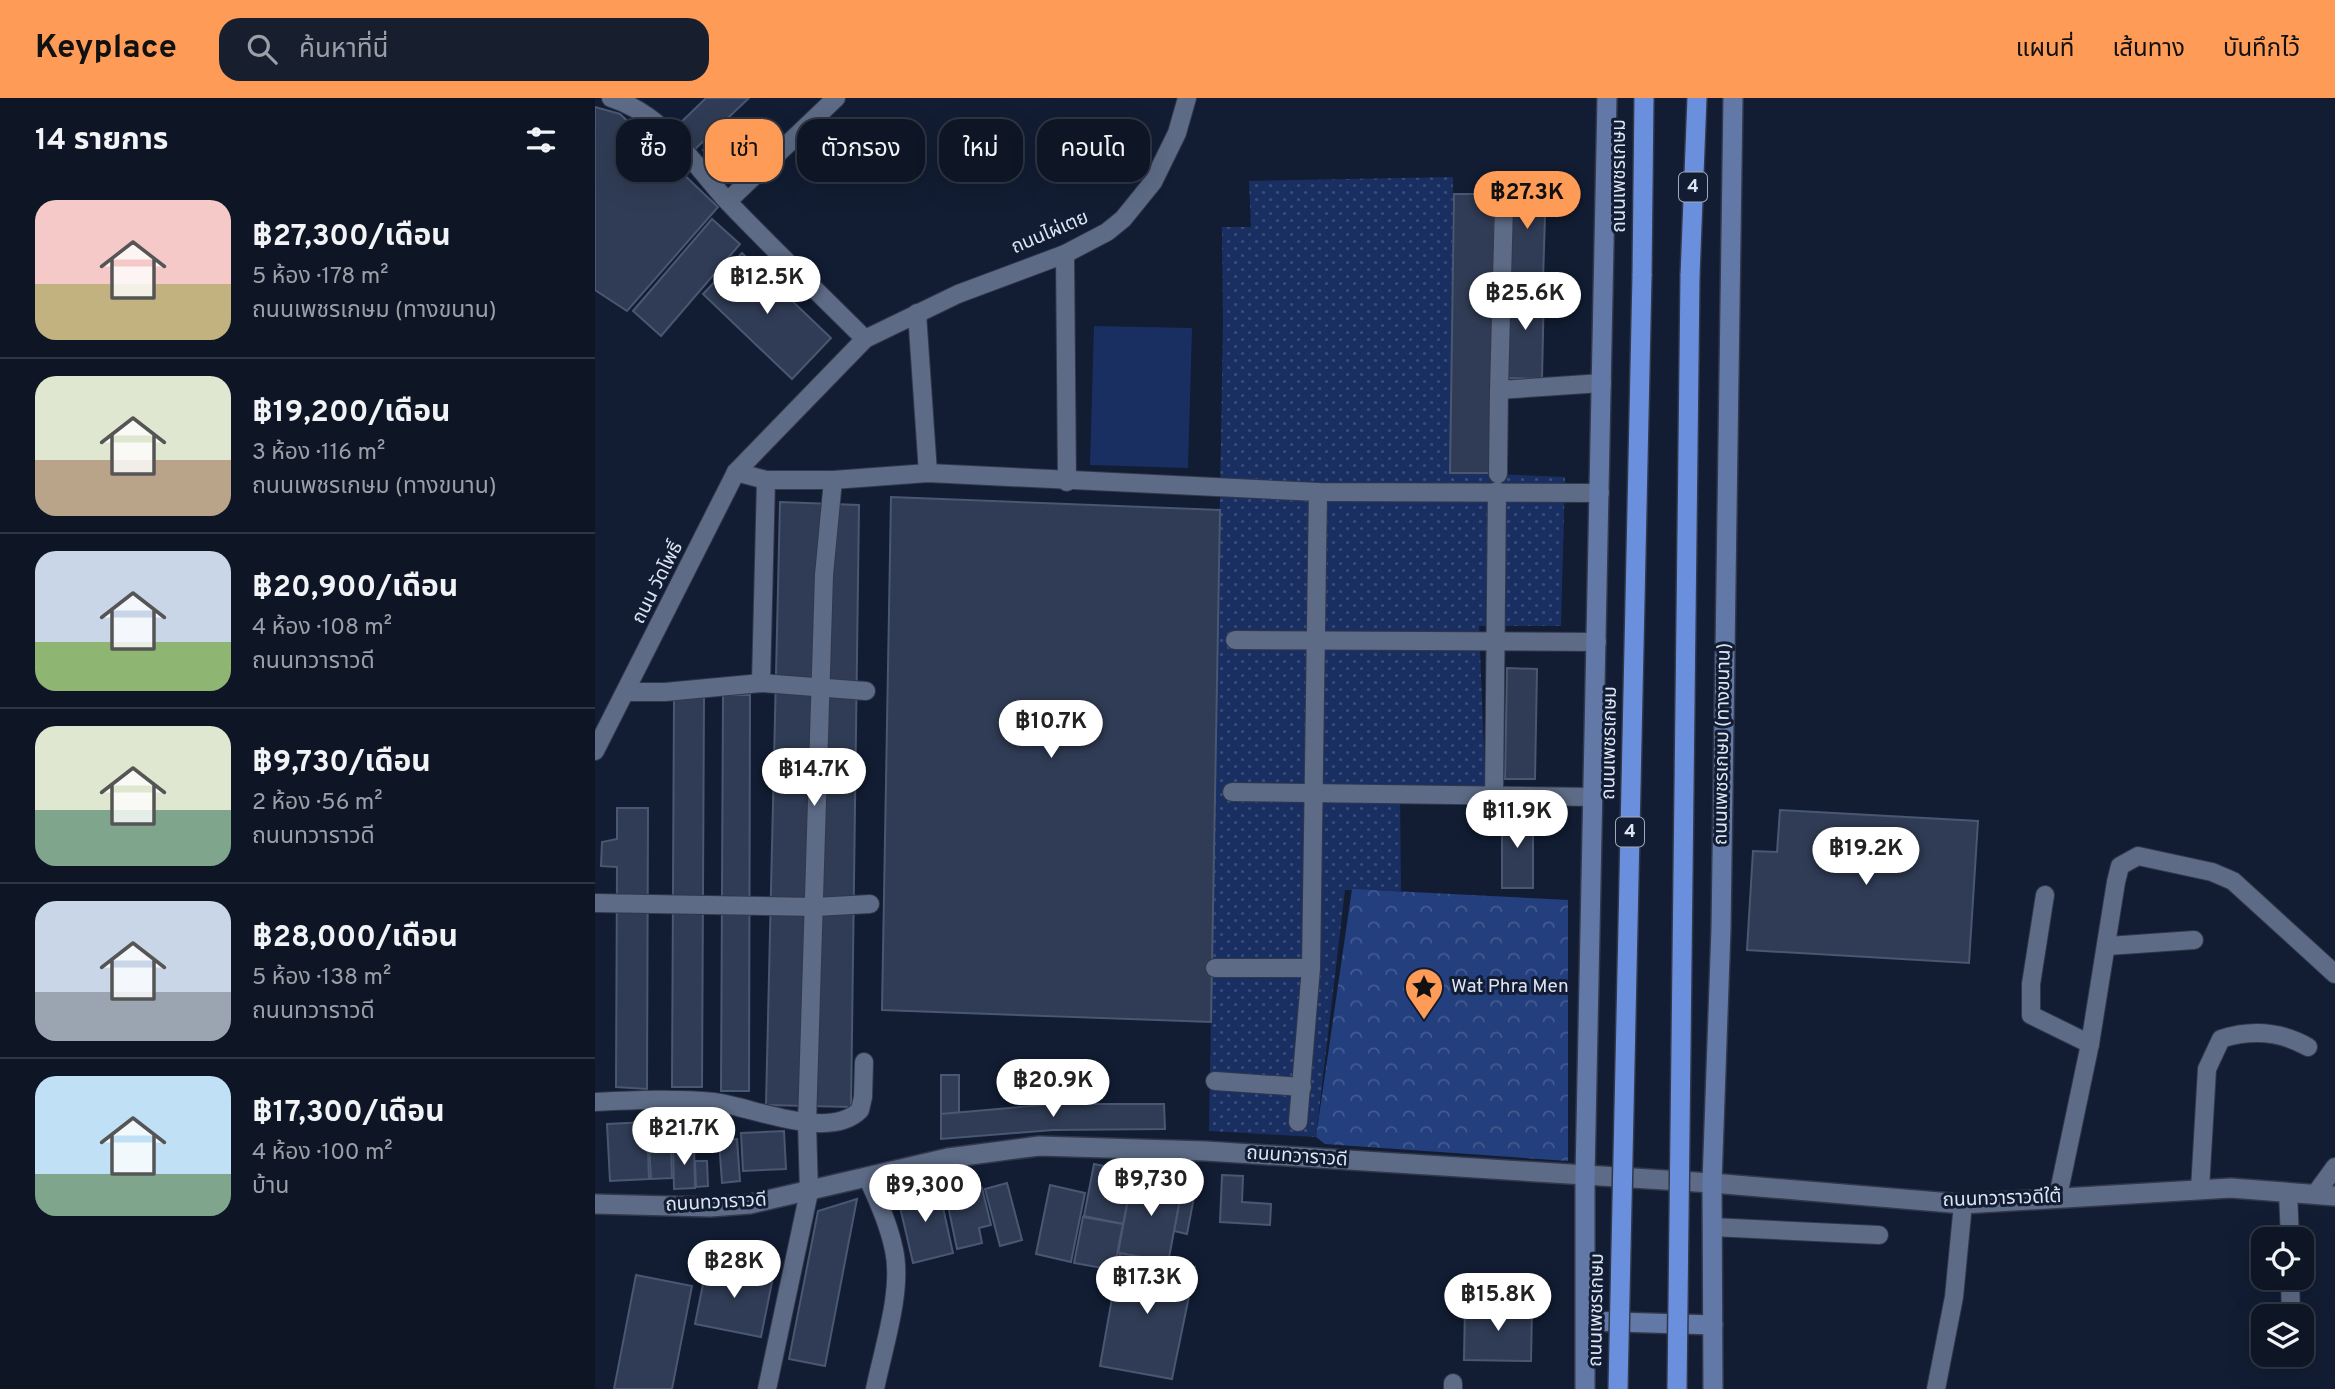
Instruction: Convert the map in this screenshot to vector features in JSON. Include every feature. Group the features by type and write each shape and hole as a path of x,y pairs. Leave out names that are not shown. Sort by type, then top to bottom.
{"highway":[{"name":"ถนนเพชรเกษม","path":"1618,1389 1643,276 1644,98"},
{"name":"4","path":"1677,1389 1691,276 1696,98"}],"main road":[{"name":"4","path":"1585,1389 1585,1176 1607,98"},
{"name":"ถนนเพชรเกษม (ทางขนาน)","path":"1713,1389 1712,1183 1721,929 1733,98"},
{"path":"1586,1321 1713,1325"}],"street":[{"path":"611,98 645,115 674,137 728,201 865,339"},
{"path":"728,201 835,98"},
{"name":"ถนนไผ่เตย","path":"766,438 865,339 917,313 1065,254 1107,232 1140,201 1177,133 1187,98"},
{"path":"1494,797 1497,482 1504,205"},
{"path":"1065,254 1067,482"},
{"path":"917,313 928,473"},
{"path":"1499,390 1602,383"},
{"name":"ถนน วัดโพธิ์","path":"595,751 736,472 766,438"},
{"path":"736,472 766,480 833,480 928,473 1067,482 1318,492 1497,482 1600,493"},
{"path":"761,683 766,480"},
{"path":"767,1389 809,1192 807,1123 824,575 833,480"},
{"path":"1298,1122 1311,968 1318,492"},
{"path":"1235,640 1597,642"},
{"path":"626,692 665,692 761,683 866,691"},
{"path":"1232,792 1594,797"},
{"path":"2058,1196 2090,1044 2120,866 2127,859 2149,856 2188,864 2233,881 2335,974"},
{"path":"2045,895 2031,984 2031,1015 2090,1044"},
{"path":"595,903 815,907 870,904"},
{"path":"2108,946 2194,940"},
{"path":"1215,968 1311,968"},
{"path":"2200,1189 2207,1069 2221,1039 2240,1033 2269,1032 2294,1039 2308,1047"},
{"path":"595,1102 714,1102 777,1119 807,1123 854,1116 860,1110 864,1062"},
{"path":"1215,1081 1303,1087"},
{"name":"ถนนทวาราวดี","path":"595,1205 710,1207 750,1204 868,1179 948,1158 1039,1146 1206,1151 1585,1176"},
{"path":"2325,1195 2335,1167"},
{"name":"ถนนทวาราวดีใต้","path":"1585,1176 1712,1183 1963,1204 2200,1189 2325,1195"},
{"path":"868,1179 884,1215 895,1253 893,1298 875,1389"},
{"path":"2288,1192 2289,1227"},
{"path":"1936,1389 1954,1297 1963,1204"},
{"path":"1712,1227 1879,1235"}],"shaded area":[{"path":"1453,177 1450,472 1565,477 1561,626 1479,626 1486,797 1400,795 1401,891 1345,890 1316,1137 1209,1131 1223,324 1222,227 1251,227 1249,181"},
{"path":"1094,326 1192,328 1188,468 1090,465"}],"green space":[{"path":"1352,889 1568,900 1568,1161 1325,1144 1316,1137"}],"building":[{"path":"706,98 749,98 727,119 705,119 705,140 693,151 691,119 684,119"},
{"path":"595,107 620,114 625,119 616,119 616,182 691,181 718,207 627,311 595,290"},
{"path":"1512,182 1546,183 1543,280 1509,279"},
{"path":"1454,194 1495,194 1490,473 1450,473"},
{"path":"712,219 740,244 661,336 633,311"},
{"path":"742,253 831,338 792,379 703,294"},
{"path":"1507,286 1544,287 1542,379 1506,378"},
{"path":"891,497 1220,510 1211,1022 882,1010"},
{"path":"780,502 859,505 851,1107 766,1105"},
{"path":"1507,668 1537,669 1535,779 1505,779"},
{"path":"674,695 704,695 702,1087 672,1087"},
{"path":"723,695 750,695 749,1091 721,1091"},
{"path":"617,808 648,808 647,1089 616,1087 617,867 601,866 602,842 617,839"},
{"path":"1780,810 1978,821 1969,963 1747,950 1753,851 1777,852"},
{"path":"1502,812 1533,813 1533,888 1502,888"},
{"path":"941,1075 959,1075 959,1114 941,1114"},
{"path":"1054,1104 1164,1104 1165,1129 1053,1130 941,1139 941,1114"},
{"path":"647,1122 649,1179 610,1181 607,1124"},
{"path":"784,1131 786,1169 743,1171 741,1133"},
{"path":"737,1139 740,1181 722,1183 719,1141"},
{"path":"664,1141 664,1146 671,1145 672,1178 651,1179 649,1142"},
{"path":"694,1145 695,1188 674,1189 673,1146"},
{"path":"695,1161 707,1161 708,1186 696,1187"},
{"path":"1094,1164 1134,1172 1123,1224 1084,1216"},
{"path":"1135,1164 1193,1174 1197,1181 1187,1234 1174,1231 1183,1183 1133,1173"},
{"path":"1133,1173 1183,1183 1168,1263 1118,1253"},
{"path":"1222,1175 1243,1176 1242,1202 1271,1204 1270,1225 1220,1222"},
{"path":"1007,1183 1022,1240 1000,1246 985,1189"},
{"path":"938,1185 953,1253 913,1263 897,1194"},
{"path":"1050,1185 1085,1193 1071,1262 1036,1254"},
{"path":"982,1188 991,1225 979,1228 982,1243 957,1249 946,1196"},
{"path":"857,1199 825,1366 789,1359 818,1211"},
{"path":"1083,1217 1123,1224 1114,1270 1074,1263"},
{"path":"1120,1253 1195,1267 1172,1379 1100,1366"},
{"path":"707,1264 773,1277 761,1337 695,1324"},
{"path":"636,1275 692,1286 672,1389 614,1389"},
{"path":"1465,1305 1532,1307 1531,1361 1464,1360"}],"place":[{"name":"Wat Phra Men","path":"1424,1021"}]}
